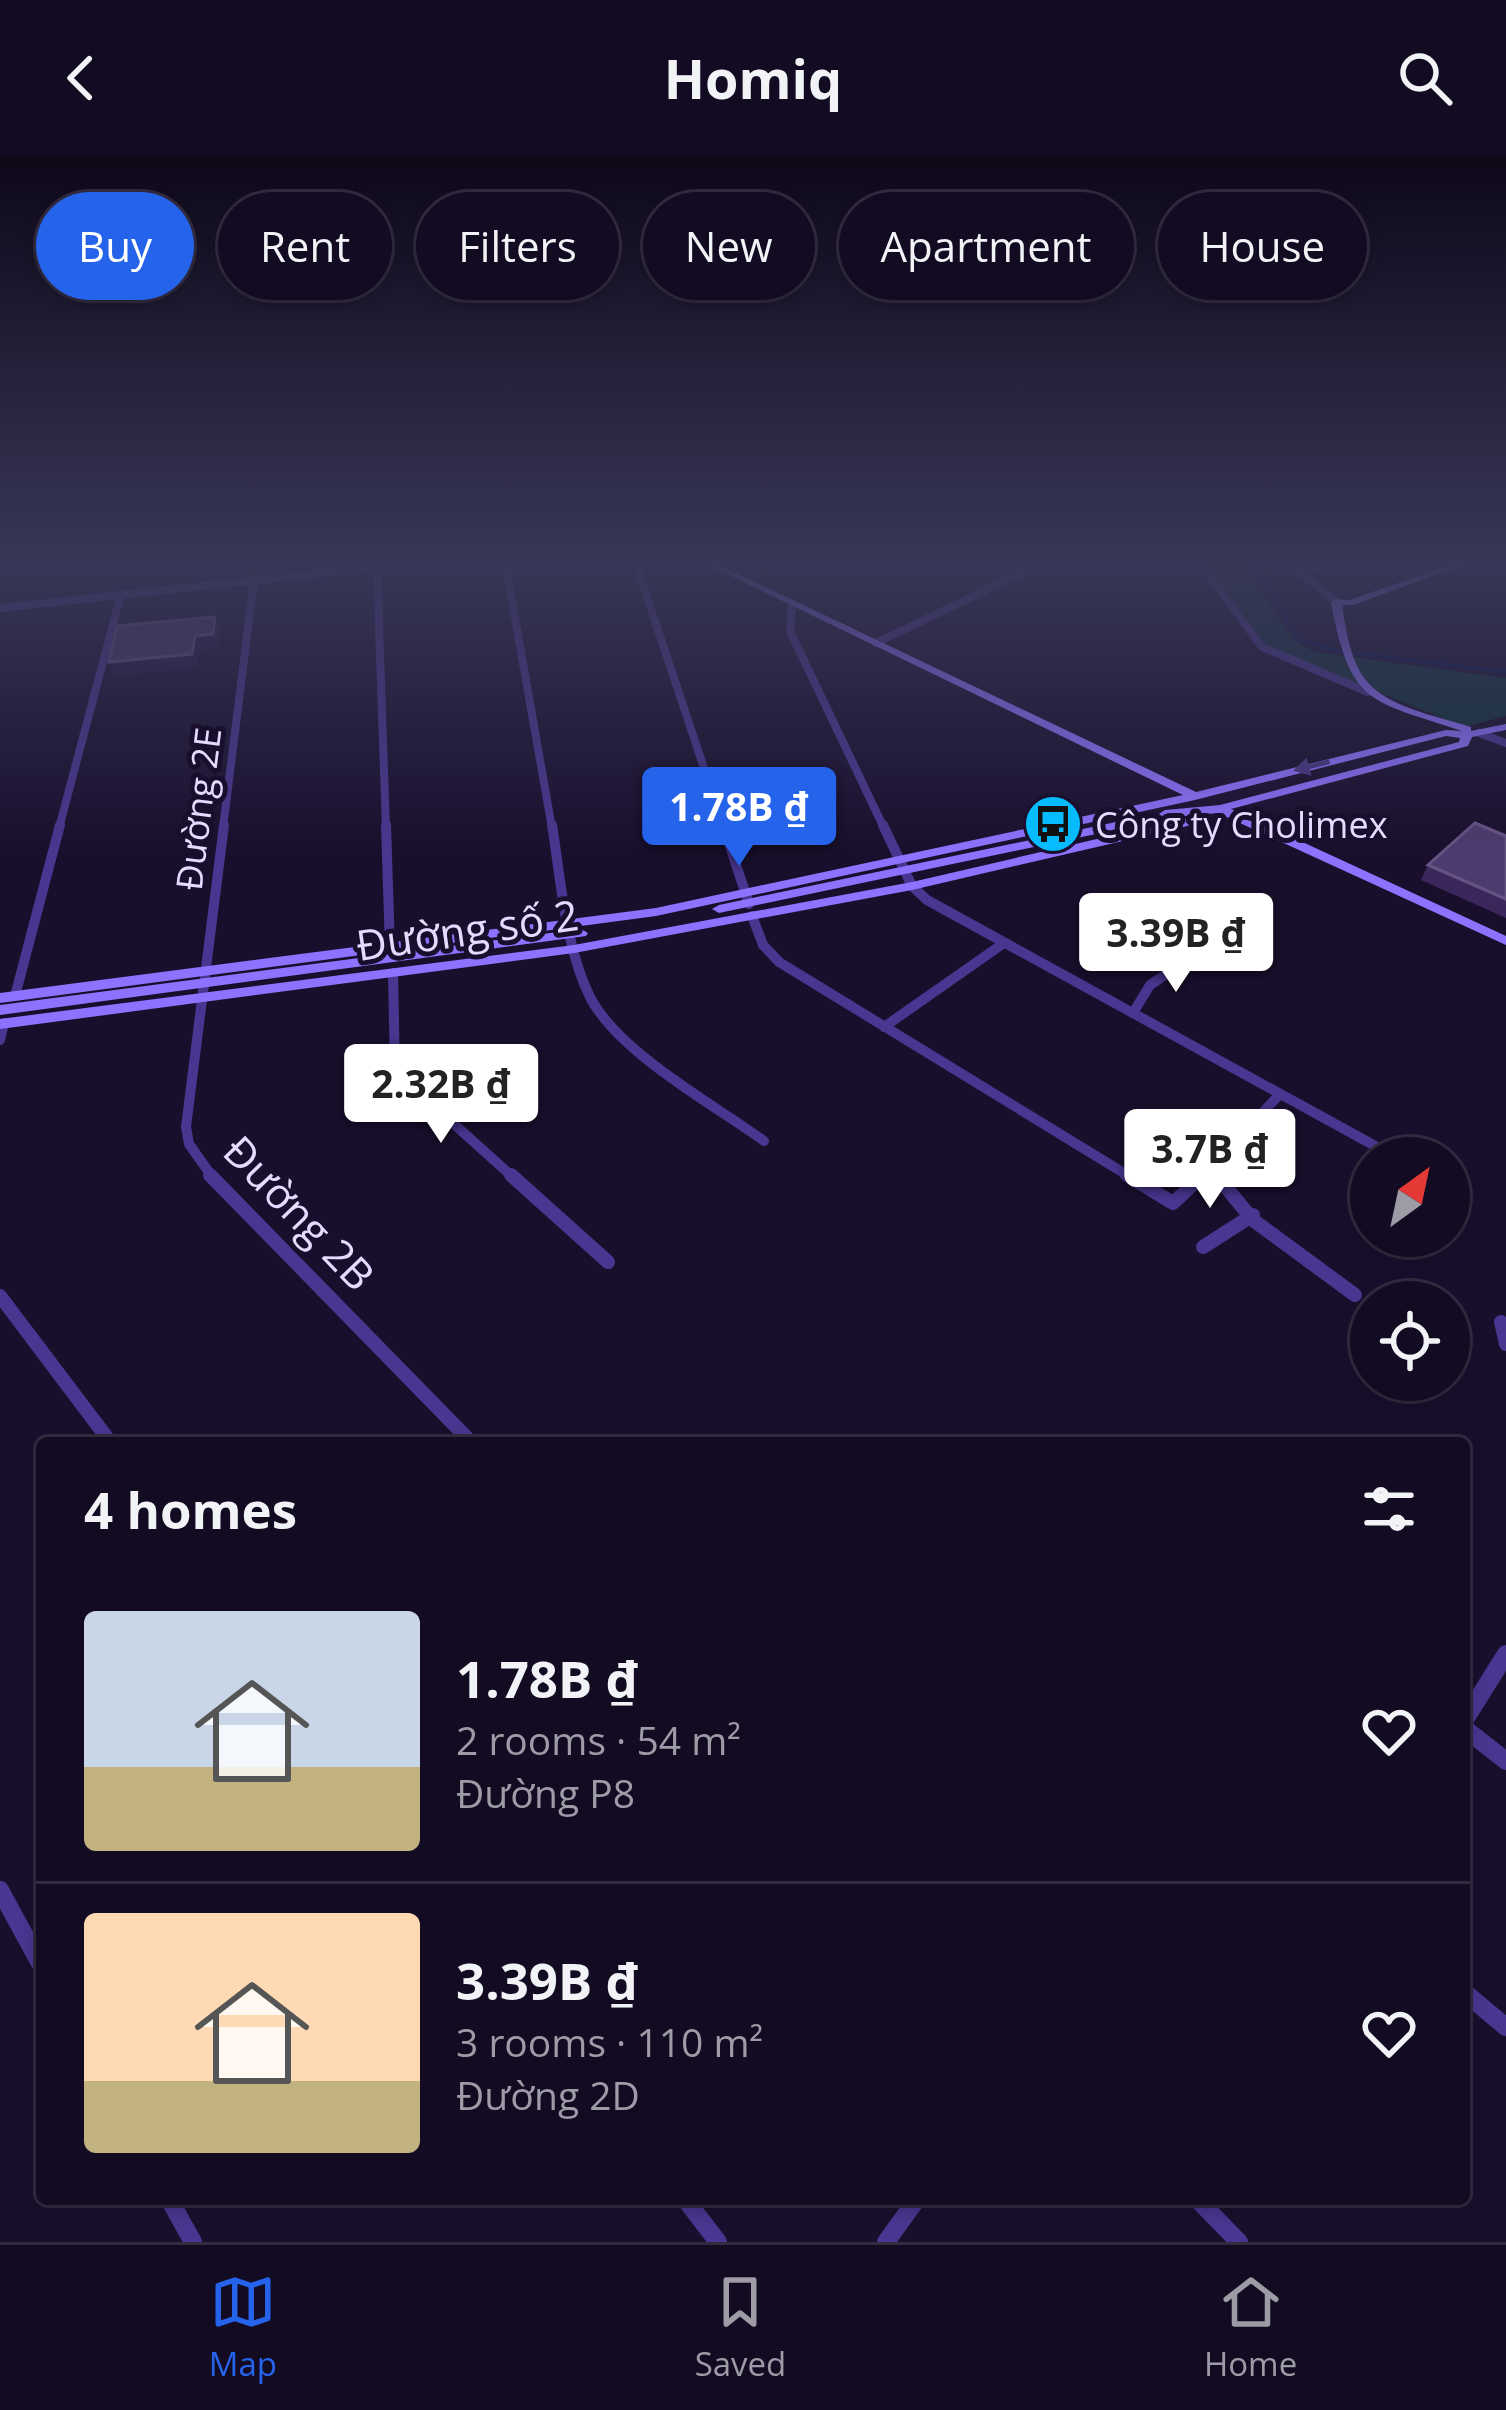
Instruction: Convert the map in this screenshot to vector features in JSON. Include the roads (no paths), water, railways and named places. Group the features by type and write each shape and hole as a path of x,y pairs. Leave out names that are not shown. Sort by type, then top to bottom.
{"main road":[{"path":"908,658 1219,809 1506,940"},
{"path":"1346,658 1368,692 1473,734"},
{"name":"Đường số 2","path":"907,872 1446,733 1473,734 1506,727"},
{"name":"Đường số 2","path":"8,997 393,974 907,872 1181,811 1219,809 1464,744 1473,734"},
{"path":"1181,811 1196,796"},
{"name":"Đường số 2","path":"1,1019 202,986 572,936 1204,818 1219,809"},
{"name":"Đường số 2","path":"202,986 390,948 572,936"}],"street":[{"path":"8,997 103,658"},
{"name":"Đường 2E","path":"202,986 244,658"},
{"path":"379,658 390,948"},
{"path":"522,658 572,936 591,998 620,1036 764,1141"},
{"path":"667,658 763,945 779,962 1173,1203 1280,1094"},
{"path":"803,658 907,872 927,901 1358,1137"},
{"path":"1292,658 1368,692"},
{"path":"1316,670 1349,668"},
{"path":"1336,678 1349,668"},
{"path":"1473,734 1506,743"},
{"path":"884,1027 1004,943"},
{"path":"1132,1013 1150,985 1176,968 1180,958"},
{"path":"393,974 394,1071 608,1262"},
{"name":"Đường 2B","path":"202,986 186,1127 196,1158 466,1437"},
{"path":"0,1040 1,1019"},
{"path":"1212,1168 1216,1181 1264,1229 1350,1291"},
{"path":"1203,1247 1252,1215"},
{"path":"0,1296 106,1437"},
{"path":"1501,1322 1506,1344"},
{"path":"1470,1715 1506,1654"},
{"path":"1470,1730 1506,1761"},
{"path":"0,1890 36,1955"},
{"path":"1470,1997 1506,2027"},
{"path":"172,2205 193,2242"},
{"path":"690,2205 718,2242"},
{"path":"886,2242 913,2205"},
{"path":"1203,2205 1239,2242"}],"waterway":[{"path":"1396,658 1506,672"}],"place":[{"name":"Công ty Cholimex","path":"1053,824"}]}
